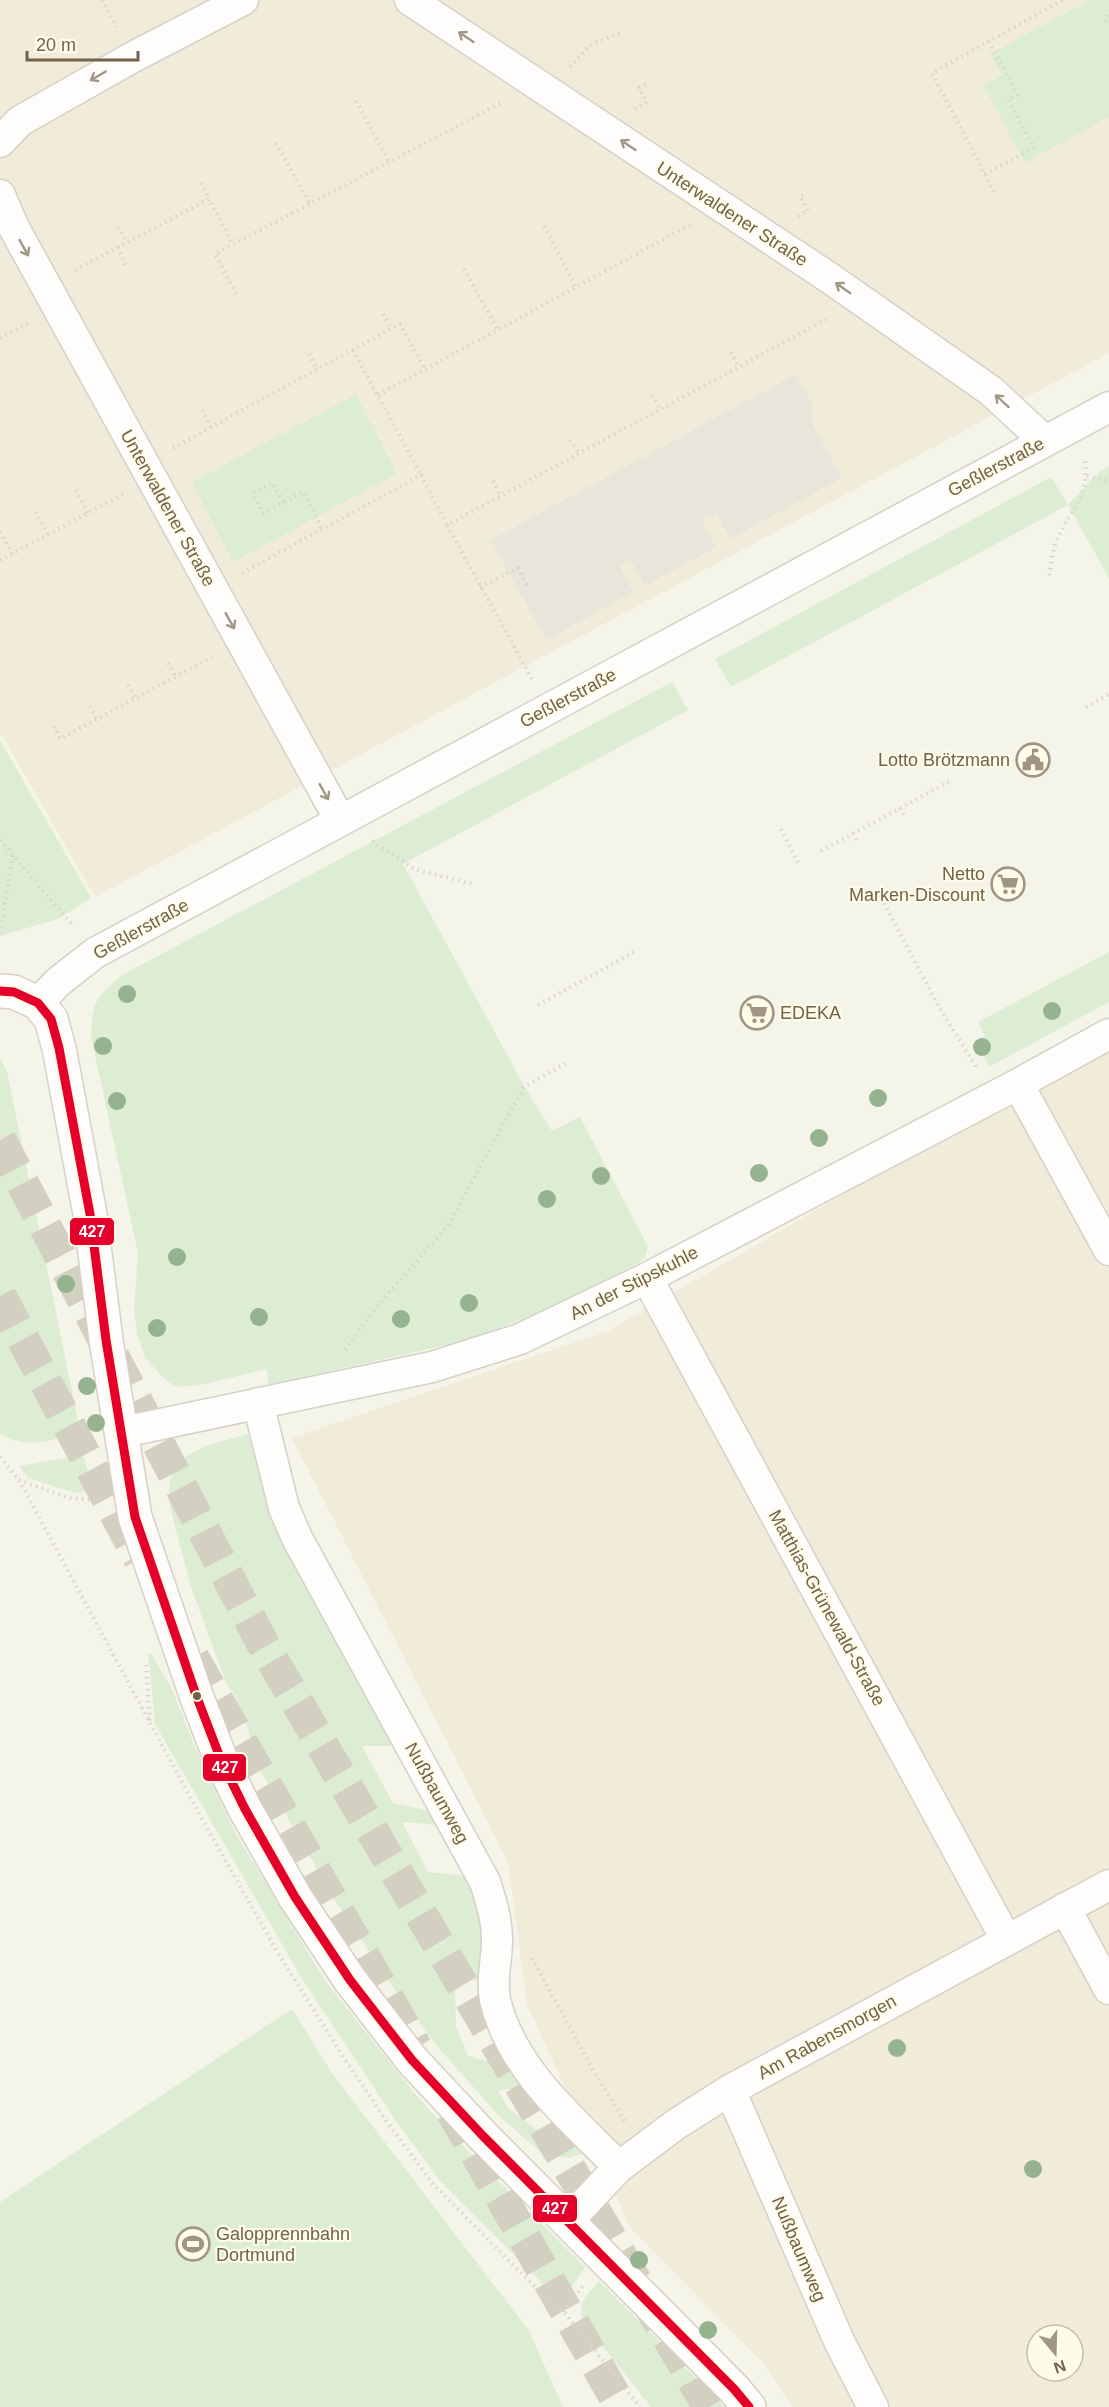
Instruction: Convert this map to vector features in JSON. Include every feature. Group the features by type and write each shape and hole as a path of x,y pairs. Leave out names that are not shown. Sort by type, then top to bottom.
{"street":[{"path":"0,142 20,121 133,57 243,0"},
{"name":"Unterwaldener Straße","path":"410,0 860,300 991,391 1045,441"},
{"name":"Unterwaldener Straße","path":"0,195 14,228 45,286 340,820"},
{"name":"Geßlerstraße","path":"38,1003 58,982 95,953 1109,406"},
{"path":"0,991 14,992 38,1003 51,1019 59,1048 90,1214 106,1340 123,1432 135,1517 168,1616 221,1760 270,1856 350,1980 412,2060 749,2407"},
{"name":"An der Stipskuhle","path":"123,1432 432,1367 520,1340 647,1278 1109,1034"},
{"path":"1018,1084 1109,1250"},
{"name":"Matthias-Grünewald-Straße","path":"647,1278 1006,1939"},
{"name":"Nußbaumweg","path":"258,1402 284,1508 297,1538 485,1882 495,1912 497,1940 494,1970 495,1998 520,2058 537,2082 619,2167"},
{"name":"Am Rabensmorgen","path":"567,2222 619,2167 675,2125 730,2090 1109,1885"},
{"path":"1065,1908 1109,1989"},
{"name":"Nußbaumweg","path":"730,2090 839,2341 873,2407"}],"path":[{"path":"994,192 932,73 1063,0"},
{"path":"1105,22 1109,15"},
{"path":"236,294 215,254 389,162 544,89 590,45 620,33"},
{"path":"985,174 1034,148 1008,99 1017,94 989,42"},
{"path":"356,101 389,162"},
{"path":"276,143 310,204"},
{"path":"201,183 233,244"},
{"path":"45,286 209,199"},
{"path":"378,395 722,208"},
{"path":"544,226 576,287"},
{"path":"118,227 127,243"},
{"path":"118,247 126,267"},
{"path":"464,269 498,330"},
{"path":"447,525 860,300"},
{"path":"383,314 392,329"},
{"path":"0,560 88,513 211,427 400,324 425,369"},
{"path":"353,350 480,587 548,708"},
{"path":"731,352 738,367"},
{"path":"309,354 317,369"},
{"path":"652,395 660,410"},
{"path":"202,410 211,427"},
{"path":"1049,575 1057,539 1079,502 1088,476 1085,458 1072,426"},
{"path":"570,440 579,453"},
{"path":"234,578 421,475"},
{"path":"1088,476 1109,481"},
{"path":"493,481 500,495"},
{"path":"283,502 273,483 253,493 263,513 303,492 322,529"},
{"path":"76,490 88,513"},
{"path":"36,513 48,535"},
{"path":"0,531 12,554"},
{"path":"480,587 518,568 528,586"},
{"path":"54,726 60,739 241,641"},
{"path":"168,663 175,676"},
{"path":"128,685 135,698"},
{"path":"1086,707 1109,694"},
{"path":"90,706 98,719"},
{"path":"821,851 952,780"},
{"path":"900,808 904,817"},
{"path":"340,820 414,869 472,884"},
{"path":"781,829 798,863"},
{"path":"853,833 858,842"},
{"path":"0,840 95,953"},
{"path":"0,934 13,854"},
{"path":"884,903 939,1007 981,1075"},
{"path":"538,1005 638,950"},
{"path":"314,1391 378,1305 447,1227 524,1087 568,1062"},
{"path":"19,1480 69,1498 99,1500"},
{"path":"144,1658 149,1689 150,1724"},
{"path":"531,1956 593,2070 643,2149"}],"shaded area":[{"path":"0,0 1109,0 1109,353 95,897 0,732"},
{"path":"796,374 812,403 812,423 842,478 730,539 717,513 702,520 716,547 645,586 631,560 619,565 633,592 546,640 491,540"},
{"path":"1109,1040 1109,2407 793,2407 765,2365 631,2229 527,2005 508,1862 292,1438 608,1331"}],"green space":[{"path":"1090,0 1109,0 1109,117 1025,163 983,85 1002,75 990,54"},
{"path":"356,394 397,474 233,562 192,482"},
{"path":"1109,466 1109,578 1068,505 731,687 715,659 1051,477 1068,504"},
{"path":"672,682 688,710 403,864 527,1091 552,1131 580,1117 648,1247 645,1257 638,1263 537,1314 460,1342 268,1385 267,1369 200,1385 176,1387 162,1377 145,1357 137,1334 134,1311 138,1253 91,1037 94,1008 101,995 122,975"},
{"path":"0,740 91,898 58,919 0,936"},
{"path":"1109,952 1109,1002 989,1067 975,1041 985,1036 978,1022"},
{"path":"0,1058 7,1071 77,1416 77,1427 49,1441 29,1443 0,1434"},
{"path":"248,1434 265,1493 397,1746 362,1746 393,1803 432,1811 440,1825 402,1822 428,1872 468,1876 486,1931 481,1980 455,1981 456,2027 468,2056 515,2068 526,2086 498,2091 509,2109 535,2129 569,2130 590,2151 570,2158 544,2155 498,2115 437,2046 399,1996 336,1902 259,1768 246,1723 236,1697 226,1683 191,1587 169,1503 169,1483 176,1466 188,1455 205,1446"},
{"path":"84,1457 92,1490 76,1493 28,1478 19,1466"},
{"path":"148,1653 151,1653 172,1689 193,1742 236,1834 326,1982 416,2095 450,2133 585,2267 565,2296 555,2296 440,2181 396,2121 302,1979 155,1724"},
{"name":"Galopprennbahn Dortmund","path":"292,2009 332,2073 529,2331 563,2407 0,2407 0,2202"},
{"path":"599,2281 724,2407 651,2407 600,2343 581,2313 582,2304"}],"tunnel":[{"path":"0,1140 263,1644 709,2407"},
{"path":"0,1296 140,1559"},
{"path":"193,1658 416,2048"},
{"path":"452,2111 621,2407"}],"transit line":[{"name":"427","path":"0,991 14,992 38,1003 51,1019 59,1048 90,1214 106,1340 135,1517 196,1695 221,1760 245,1809 295,1897 350,1980 412,2060 483,2136 734,2389 749,2407"}],"place":[{"name":"Lotto Brötzmann","path":"1033,760"},
{"name":"Netto Marken-Discount","path":"1008,884"},
{"name":"EDEKA","path":"757,1013"},
{"name":"Galopprennbahn Dortmund","path":"193,2244"}]}
